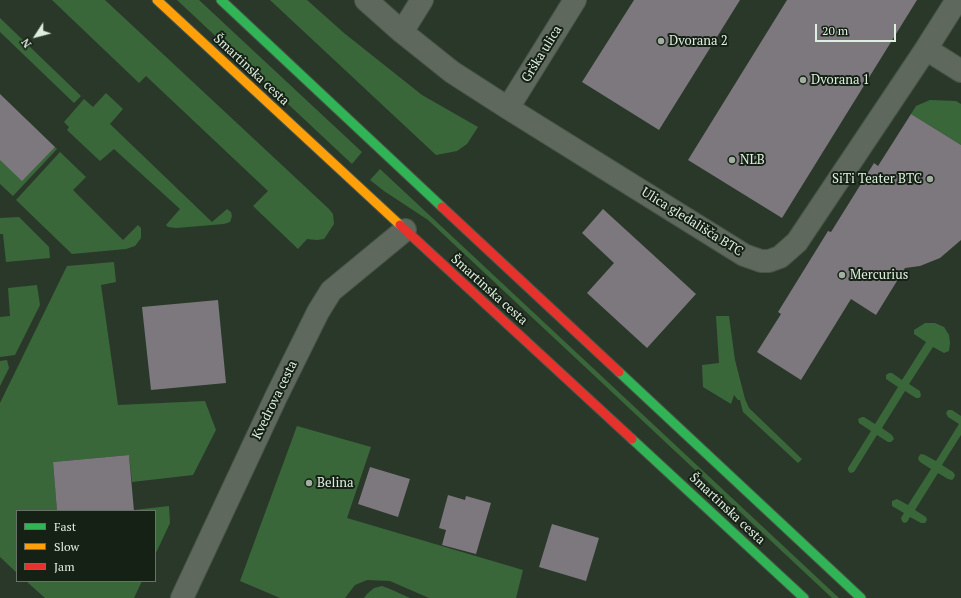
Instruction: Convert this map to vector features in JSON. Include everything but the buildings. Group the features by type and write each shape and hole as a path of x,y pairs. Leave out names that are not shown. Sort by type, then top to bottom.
{"main road":[{"name":"Šmartinska cesta","path":"157,0 804,598"},
{"name":"Šmartinska cesta","path":"221,0 861,598"}],"street":[{"name":"Ulica gledališča BTC","path":"366,0 402,32 452,72 744,255 754,260 769,261 780,257 797,242 957,0"},
{"path":"402,32 422,0"},
{"name":"Grška ulica","path":"508,108 576,0"},
{"path":"926,49 961,71"},
{"name":"Kvedrova cesta","path":"182,598 276,397 318,312 331,291 405,230"}],"green space":[{"path":"52,0 105,0 329,209 333,214 334,224 324,239 307,239 298,249 253,206 268,191 146,76 139,83"},
{"path":"177,0 199,0 362,152 352,164"},
{"path":"270,0 307,0 344,33 422,95 478,127 467,144 457,151 436,155"},
{"path":"0,18 81,96 74,103 0,32"},
{"path":"106,93 123,109 110,124 212,222 227,209 231,212 232,216 230,222 224,224 176,228 168,227 166,225 180,209 114,149 100,161 67,130 69,127 64,122 84,99 93,107"},
{"path":"930,100 956,101 961,104 961,145 911,114 916,106"},
{"path":"55,147 57,149 13,196 0,184 0,160"},
{"path":"60,152 86,177 73,190 123,240 138,225 141,228 141,238 135,246 126,249 72,254 16,200"},
{"path":"380,169 839,598 832,598 428,220 370,180"},
{"path":"19,217 49,247 50,258 6,262 3,234 0,234 0,218"},
{"path":"114,262 116,282 101,285 118,405 205,401 216,430 193,475 132,482 129,455 53,462 57,510 16,510 16,572 0,557 0,403 67,266"},
{"path":"37,285 40,305 15,355 0,357 0,317 10,316 8,288"},
{"path":"716,316 729,316 735,360 745,399 749,408 802,459 798,463 743,412 740,400 738,400 734,395 731,404 703,387 702,365 719,363"},
{"path":"925,323 935,323 944,327 949,335 949,351 944,353 933,347 909,384 920,391 921,396 916,398 905,391 882,428 892,435 894,439 891,442 888,442 877,435 854,472 850,473 848,468 871,431 859,423 858,419 864,417 875,424 898,387 886,379 886,375 892,373 902,380 926,342 914,334 914,330"},
{"path":"7,360 9,368 0,386 0,361"},
{"path":"948,410 952,410 961,416 961,435 942,465 953,472 955,475 954,478 952,480 948,479 938,473 915,510 926,517 927,520 925,523 921,523 910,517 907,522 904,523 901,518 904,513 892,506 892,501 897,499 908,505 931,469 920,462 918,459 919,456 921,454 925,455 936,461 959,424 948,417 946,413"},
{"path":"297,426 371,447 347,518 523,570 516,598 429,598 390,581 367,580 355,585 345,598 280,598 240,581"},
{"path":"169,506 170,523 156,553 156,510 134,510"},
{"path":"27,582 142,582 134,598 45,598"},
{"path":"382,586 410,598 364,598 374,588"}],"traffic: fast":[{"path":"221,0 442,207"},
{"path":"619,372 861,598"},
{"path":"632,439 804,598"}],"traffic: slow":[{"path":"157,0 400,225"}],"traffic: jam":[{"path":"442,207 619,372"},
{"path":"400,225 632,439"}],"place":[{"name":"Dvorana 2","path":"661,41"},
{"name":"Dvorana 1","path":"803,80"},
{"name":"NLB","path":"732,160"},
{"name":"SiTi Teater BTC","path":"930,179"},
{"name":"Mercurius","path":"842,275"},
{"name":"Belina","path":"309,483"}]}
